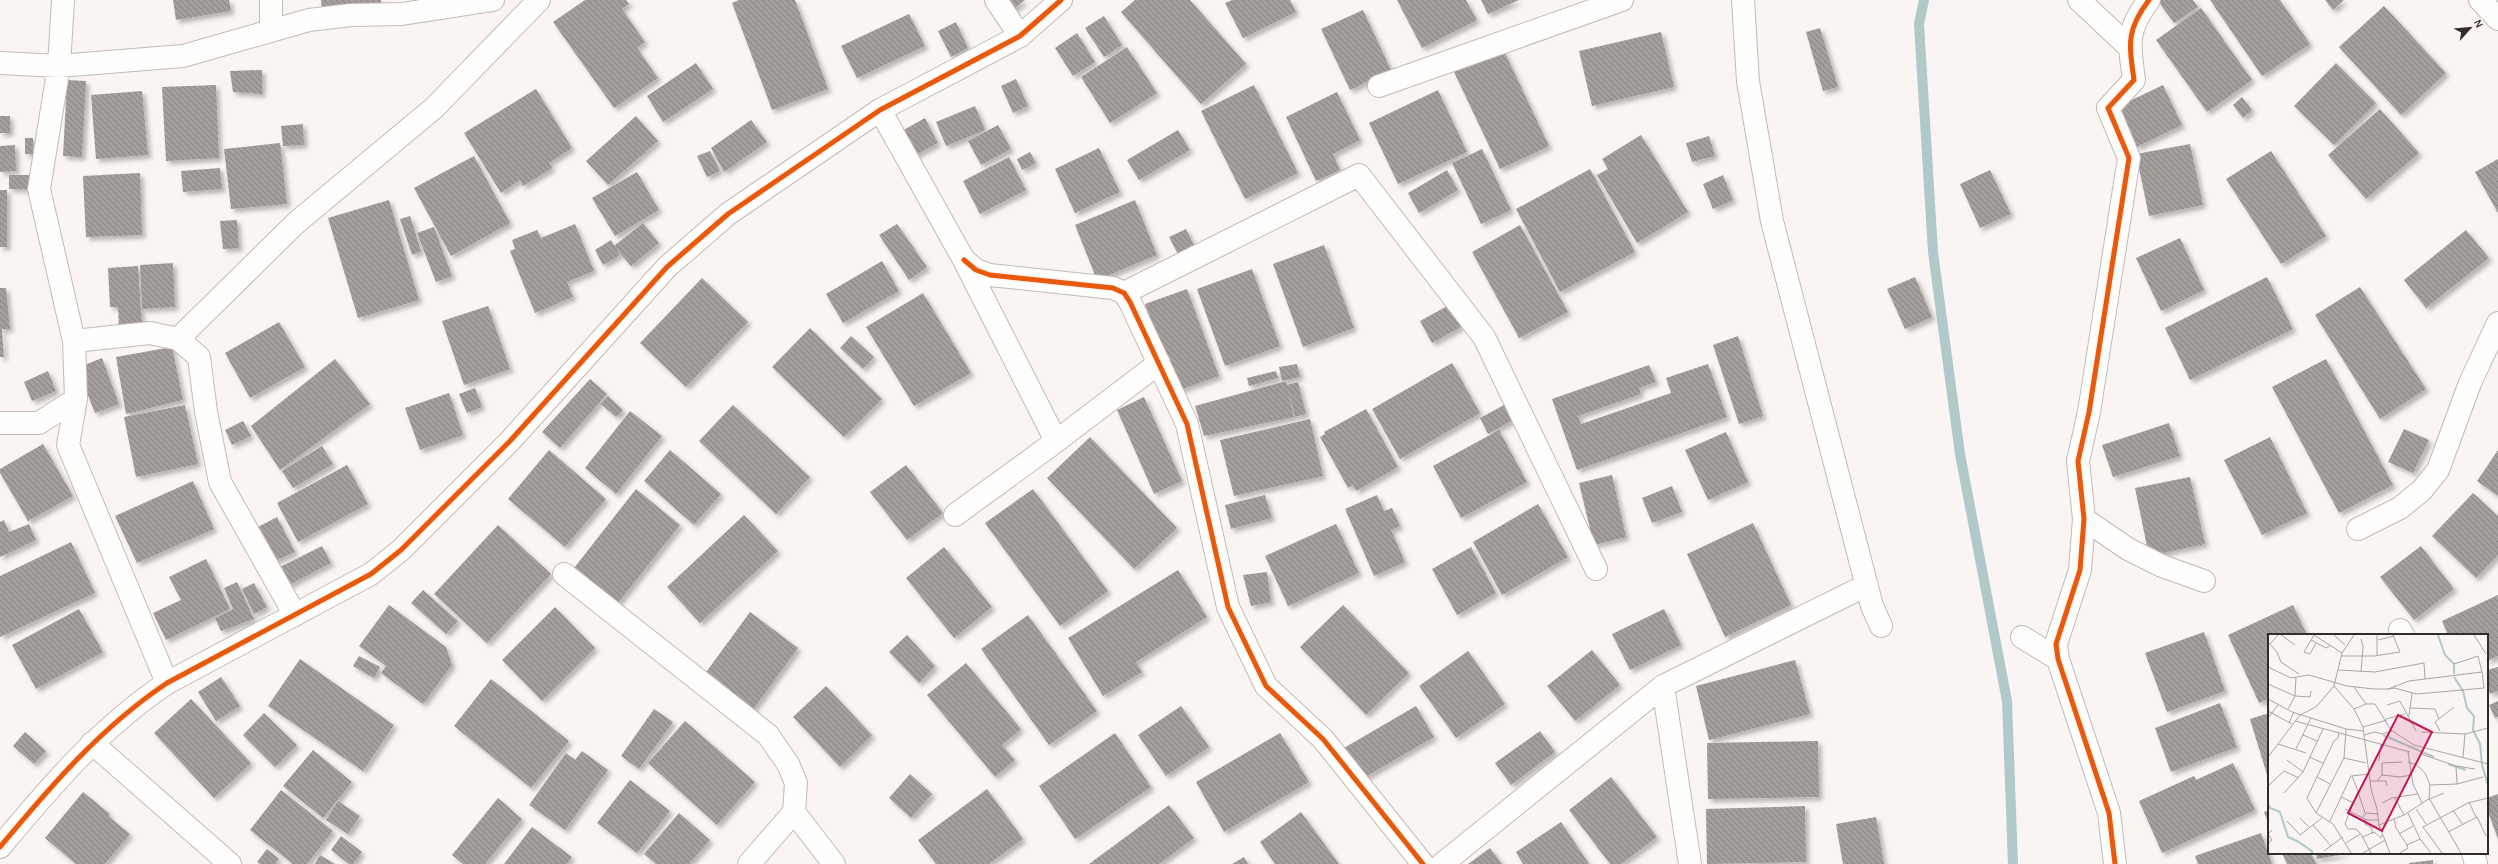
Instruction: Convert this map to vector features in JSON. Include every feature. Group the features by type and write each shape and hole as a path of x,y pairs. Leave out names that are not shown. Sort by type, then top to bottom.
{"street":[{"path":"63,0 59,66 39,189 74,341 76,399 68,445 167,683"},
{"path":"271,0 271,29"},
{"path":"0,63 59,66 183,56 271,29 309,20 351,15 402,14 493,0"},
{"path":"178,339 297,222 434,108 539,0"},
{"path":"996,0 1020,36"},
{"path":"0,847 92,743 141,700 167,683 370,574 401,550 510,440 667,267 728,214 880,110 1020,36 1061,0"},
{"path":"1379,86 1622,0"},
{"path":"1743,0 1748,81 1772,222 1872,606 1881,626"},
{"path":"2079,0 2129,47"},
{"path":"2116,864 2109,813 2058,659 2056,644 2080,570 2084,518 2078,461 2089,412 2129,158 2108,108 2134,80 2129,47 2135,18 2148,0"},
{"path":"2480,0 2498,19"},
{"path":"880,110 964,260 1053,435 1050,445"},
{"path":"1124,293 1358,175 1484,337 1596,569"},
{"path":"964,260 976,270 990,275 1113,288 1124,293 1159,363 1187,424 1228,607 1266,686 1323,739 1424,864"},
{"path":"2358,529 2400,508 2422,490 2438,470 2470,383 2498,323"},
{"path":"74,341 150,333 178,339 199,357 220,482 295,615"},
{"path":"955,515 1159,363"},
{"path":"0,423 39,423 76,399"},
{"path":"2084,518 2128,549 2162,566 2204,581"},
{"path":"564,574 768,735 788,764 796,783 794,812 749,864"},
{"path":"1442,864 1663,686 1867,585"},
{"path":"2022,638 2058,659"},
{"path":"1663,686 1690,864"},
{"path":"92,743 230,864"},
{"path":"794,812 834,864"},
{"path":"2474,854 2476,864"}],"building":[{"path":"173,0 229,0 231,11 176,20"},
{"path":"321,0 381,0 381,5 322,10"},
{"path":"585,0 626,0 629,4 622,9 645,42 637,48 658,78 614,108 553,22"},
{"path":"739,0 795,0 828,89 772,110 732,3"},
{"path":"1001,0 1025,0 1010,12"},
{"path":"1135,0 1190,0 1246,64 1201,104 1121,12"},
{"path":"1232,0 1290,0 1296,12 1243,38 1225,3"},
{"path":"1397,0 1466,0 1477,20 1422,48"},
{"path":"1481,0 1519,0 1488,14"},
{"path":"2193,0 2198,7 2174,23 2158,1"},
{"path":"2210,0 2280,0 2310,44 2262,76"},
{"path":"2325,0 2344,0 2333,10"},
{"path":"2384,6 2446,73 2401,115 2339,47"},
{"path":"2201,8 2252,80 2207,112 2156,40"},
{"path":"1363,10 1391,70 1350,90 1321,29"},
{"path":"909,14 925,46 857,78 841,46"},
{"path":"1104,16 1122,45 1104,57 1085,28"},
{"path":"956,22 968,48 951,57 938,31"},
{"path":"1820,28 1838,87 1823,91 1806,32"},
{"path":"1661,32 1674,87 1592,106 1579,51"},
{"path":"1077,33 1095,62 1073,76 1055,48"},
{"path":"1127,47 1157,93 1110,123 1081,77"},
{"path":"1503,49 1549,146 1500,169 1454,72"},
{"path":"696,63 713,89 663,122 647,96"},
{"path":"2336,63 2376,103 2334,145 2294,106"},
{"path":"262,70 262,94 233,92 230,71"},
{"path":"1016,79 1028,106 1013,113 1001,86"},
{"path":"67,80 86,81 82,157 63,156"},
{"path":"216,85 219,158 166,161 162,87"},
{"path":"1254,85 1298,173 1245,199 1201,111"},
{"path":"2163,85 2182,125 2137,147 2117,107"},
{"path":"536,89 572,148 549,163 552,168 523,186 520,180 501,193 464,133"},
{"path":"1438,90 1467,152 1398,184 1369,123"},
{"path":"142,91 148,155 96,159 91,95"},
{"path":"1337,92 1360,140 1333,154 1340,170 1316,181 1286,117"},
{"path":"2242,97 2252,110 2243,118 2233,105"},
{"path":"975,106 985,130 946,146 936,122"},
{"path":"2380,109 2419,153 2366,199 2328,155"},
{"path":"0,116 10,116 10,133 0,133"},
{"path":"636,116 658,141 608,185 586,161"},
{"path":"925,118 938,143 912,157 898,133"},
{"path":"751,120 767,142 724,172 711,148"},
{"path":"303,124 304,145 283,146 281,126"},
{"path":"998,125 1011,149 981,165 968,141"},
{"path":"1178,130 1190,150 1139,180 1127,160"},
{"path":"1641,135 1688,212 1637,243 1597,175 1608,169 1602,159"},
{"path":"1709,136 1715,156 1692,162 1686,143"},
{"path":"25,138 33,138 33,154 25,154"},
{"path":"280,143 287,204 231,209 224,149"},
{"path":"2190,144 2203,205 2149,216 2136,154"},
{"path":"15,145 16,171 0,172 0,146"},
{"path":"1099,148 1120,192 1075,213 1055,169"},
{"path":"1482,149 1511,210 1481,224 1452,163"},
{"path":"710,151 720,171 707,177 697,156"},
{"path":"2271,151 2326,236 2281,264 2226,179"},
{"path":"1030,152 1036,163 1022,170 1017,159"},
{"path":"474,156 510,223 451,256 414,188"},
{"path":"1009,157 1026,190 980,214 963,181"},
{"path":"2498,159 2498,213 2475,172"},
{"path":"220,168 222,189 183,192 181,171"},
{"path":"1590,169 1635,252 1560,292 1516,209"},
{"path":"1447,170 1458,190 1419,213 1408,193"},
{"path":"1990,170 2011,214 1980,228 1960,184"},
{"path":"637,172 659,210 615,236 592,198"},
{"path":"140,173 142,235 86,237 83,176"},
{"path":"9,175 30,175 31,189 9,189"},
{"path":"1723,175 1733,200 1713,209 1703,184"},
{"path":"0,190 7,190 7,247 0,247"},
{"path":"389,200 419,300 358,318 328,218"},
{"path":"1135,200 1157,255 1097,280 1075,225"},
{"path":"410,216 421,251 412,255 400,219"},
{"path":"237,220 239,248 223,249 220,221"},
{"path":"643,223 659,243 631,266 614,246"},
{"path":"575,224 594,271 567,282 573,297 535,313 510,251 515,249 512,240 537,230 541,238"},
{"path":"897,224 927,267 909,280 879,235"},
{"path":"1520,225 1568,312 1519,338 1472,252"},
{"path":"434,227 452,276 436,282 417,233"},
{"path":"1186,229 1196,249 1180,258 1169,237"},
{"path":"2466,230 2489,258 2426,308 2404,280"},
{"path":"2180,238 2204,290 2161,311 2136,258"},
{"path":"611,240 620,255 603,265 595,250"},
{"path":"1324,245 1354,328 1303,347 1273,264"},
{"path":"882,261 899,291 843,323 826,294"},
{"path":"173,263 175,307 142,309 140,265"},
{"path":"138,266 142,325 119,327 118,307 110,307 108,268"},
{"path":"1252,269 1280,346 1225,366 1197,289"},
{"path":"1915,277 1932,317 1905,329 1887,289"},
{"path":"2267,277 2293,329 2190,380 2165,328"},
{"path":"702,278 748,322 686,387 640,343"},
{"path":"2360,287 2426,389 2380,419 2315,315"},
{"path":"0,288 6,288 10,329 2,329 4,357 0,357"},
{"path":"1187,289 1219,376 1177,391 1145,304"},
{"path":"923,293 971,373 914,406 866,327"},
{"path":"1449,305 1461,327 1432,343 1420,321"},
{"path":"488,306 510,369 464,385 442,321"},
{"path":"279,322 305,367 250,398 225,353"},
{"path":"810,328 882,399 844,437 772,367"},
{"path":"851,336 874,357 863,369 840,348"},
{"path":"1738,336 1763,416 1739,424 1713,345"},
{"path":"172,347 183,400 126,414 116,357"},
{"path":"102,358 119,404 95,413 77,368"},
{"path":"335,359 370,404 280,470 251,426"},
{"path":"2326,359 2393,485 2339,513 2272,387"},
{"path":"1452,363 1480,413 1400,459 1372,409"},
{"path":"1297,364 1300,377 1282,381 1279,367"},
{"path":"1708,364 1727,417 1577,470 1552,399 1649,365 1656,382 1639,388 1641,394 1578,416 1581,424 1671,393 1666,378"},
{"path":"48,371 56,391 32,401 24,382"},
{"path":"1276,371 1278,378 1249,386 1247,378"},
{"path":"590,379 607,394 560,448 542,432"},
{"path":"1286,381 1287,385 1298,382 1306,414 1295,417 1288,389 1294,417 1204,436 1195,406"},
{"path":"475,388 482,407 467,413 459,394"},
{"path":"449,393 463,435 420,450 405,408"},
{"path":"608,396 623,410 616,417 601,404"},
{"path":"1144,397 1182,481 1154,494 1117,410"},
{"path":"185,405 198,464 136,477 124,417"},
{"path":"733,405 810,477 776,514 699,441"},
{"path":"1504,405 1513,420 1488,434 1480,418"},
{"path":"1366,409 1398,467 1356,491 1353,485 1348,488 1320,437 1325,434 1324,432"},
{"path":"630,411 662,436 616,494 585,468"},
{"path":"1310,419 1323,476 1234,496 1220,440"},
{"path":"243,421 251,436 232,445 225,430"},
{"path":"2169,423 2180,456 2113,477 2102,445"},
{"path":"2404,429 2429,440 2413,473 2388,462"},
{"path":"1499,430 1527,482 1461,518 1433,466"},
{"path":"1726,432 1748,482 1708,500 1685,450"},
{"path":"1090,437 1177,528 1134,569 1047,478"},
{"path":"2270,437 2307,513 2262,535 2224,460"},
{"path":"43,444 73,496 28,521 0,473 0,469"},
{"path":"322,446 333,464 293,488 282,471"},
{"path":"549,450 606,499 565,547 508,499"},
{"path":"670,450 721,494 694,525 644,481"},
{"path":"2498,450 2498,496 2477,481"},
{"path":"347,465 368,504 298,542 277,503"},
{"path":"906,465 943,513 907,540 870,492"},
{"path":"1612,475 1626,537 1594,545 1579,483"},
{"path":"2190,477 2205,544 2149,556 2135,488"},
{"path":"193,481 214,529 137,563 115,516"},
{"path":"1672,486 1682,512 1652,523 1642,498"},
{"path":"636,489 680,525 618,603 574,568"},
{"path":"1033,489 1108,591 1060,626 985,523"},
{"path":"2473,493 2498,516 2498,555 2476,578 2432,536"},
{"path":"1265,495 1272,518 1231,529 1225,505"},
{"path":"1377,495 1384,511 1392,508 1400,526 1391,530 1405,562 1374,576 1345,509"},
{"path":"1538,504 1568,557 1502,595 1473,542"},
{"path":"744,515 778,551 700,623 667,587"},
{"path":"277,517 295,552 273,562 256,528"},
{"path":"4,520 9,532 29,524 36,540 0,557 0,522"},
{"path":"1753,523 1791,605 1725,637 1687,554"},
{"path":"1336,524 1359,573 1288,606 1265,556"},
{"path":"498,525 551,574 487,643 434,594"},
{"path":"71,542 95,593 0,637 0,576"},
{"path":"322,546 331,563 287,586 278,568"},
{"path":"2421,546 2454,589 2414,620 2380,577"},
{"path":"944,547 992,607 954,638 906,578"},
{"path":"1471,547 1496,593 1457,615 1432,569"},
{"path":"206,559 230,609 166,640 153,613 181,600 169,577"},
{"path":"1178,570 1207,617 1136,662 1142,672 1103,696 1068,638"},
{"path":"1267,572 1271,602 1251,606 1243,575"},
{"path":"237,582 254,619 221,631 215,618 233,609 224,588"},
{"path":"254,583 267,607 254,614 242,589"},
{"path":"423,590 458,621 446,634 411,603"},
{"path":"2498,595 2498,656 2488,661 2488,634 2448,634 2442,621"},
{"path":"389,605 446,647 452,665 423,704 381,673 386,666 359,646"},
{"path":"1343,605 1409,673 1366,715 1300,647"},
{"path":"2293,605 2307,634 2268,634 2268,698 2259,703 2228,635"},
{"path":"555,607 595,648 542,701 502,660"},
{"path":"79,609 103,652 36,689 12,645"},
{"path":"1664,609 1681,645 1630,670 1612,634"},
{"path":"750,612 798,648 752,711 704,675"},
{"path":"1028,615 1097,711 1049,745 981,649"},
{"path":"2204,632 2225,691 2167,712 2145,653"},
{"path":"907,635 935,666 919,683 889,652"},
{"path":"1592,650 1620,685 1575,721 1547,686"},
{"path":"1468,651 1505,704 1456,738 1419,686"},
{"path":"359,656 380,667 374,678 353,666"},
{"path":"300,659 394,725 363,771 268,706"},
{"path":"1795,660 1810,714 1709,740 1696,686"},
{"path":"966,663 1021,729 1002,745 1015,760 995,777 927,695"},
{"path":"2498,667 2498,691 2490,694 2488,687 2488,670"},
{"path":"221,677 240,706 216,721 198,692"},
{"path":"491,679 569,741 531,788 454,726"},
{"path":"826,686 872,735 840,767 793,717"},
{"path":"191,699 251,763 214,798 154,733"},
{"path":"2498,701 2498,717 2495,718 2489,705"},
{"path":"2220,703 2237,747 2171,772 2155,728"},
{"path":"1181,706 1209,747 1166,776 1138,735"},
{"path":"1416,706 1434,737 1362,779 1344,748"},
{"path":"654,709 673,722 639,769 621,756"},
{"path":"264,713 297,745 275,767 243,735"},
{"path":"2268,713 2268,778 2250,719"},
{"path":"685,721 755,782 717,825 648,763"},
{"path":"1540,731 1555,752 1511,785 1495,763"},
{"path":"25,732 46,751 34,764 13,746"},
{"path":"1115,733 1151,787 1075,839 1039,786"},
{"path":"1280,733 1309,782 1224,832 1196,782"},
{"path":"1818,741 1819,797 1708,799 1707,743"},
{"path":"313,750 352,782 323,818 283,786"},
{"path":"582,751 608,770 565,830 529,805 566,753 575,760"},
{"path":"2233,763 2255,810 2162,853 2139,801 2194,776 2196,780"},
{"path":"910,774 932,794 911,818 889,798"},
{"path":"1611,777 1657,837 1621,864 1610,864 1569,810"},
{"path":"630,780 670,811 637,853 597,823"},
{"path":"987,789 1023,839 989,864 936,864 918,840"},
{"path":"281,790 333,831 307,864 293,864 250,830"},
{"path":"83,792 110,814 108,816 130,834 105,864 76,864 45,838"},
{"path":"2498,794 2498,839 2488,812 2488,798"},
{"path":"498,798 522,819 485,864 463,864 452,855"},
{"path":"338,801 360,816 348,834 326,820"},
{"path":"1169,805 1194,838 1159,864 1089,864"},
{"path":"1805,806 1806,862 1707,864 1706,809"},
{"path":"2268,810 2268,822 2264,812"},
{"path":"1301,812 1339,864 1275,864 1260,842"},
{"path":"679,813 710,840 689,864 656,864 644,854"},
{"path":"1876,817 1884,864 1843,864 1836,824"},
{"path":"1561,822 1589,864 1523,864 1516,852"},
{"path":"532,827 572,857 567,864 504,864"},
{"path":"2261,833 2272,864 2198,864 2195,856"},
{"path":"341,836 362,852 353,864 349,864 331,850"},
{"path":"1490,848 1502,864 1468,864"},
{"path":"267,849 279,859 275,864 260,864 257,862"},
{"path":"2282,854 2311,854 2316,864 2287,864"},
{"path":"2316,854 2345,854 2317,859"},
{"path":"320,855 335,864 315,864"},
{"path":"1244,857 1248,864 1232,864"},
{"path":"2433,860 2433,864 2409,864 2409,863"}],"waterway":[{"path":"1924,0 1919,24 1933,252 1960,454 2007,701 2013,864"}],"cycle path":[{"path":"0,847 57,780 98,738 143,700 167,683 371,574 401,550 510,441 667,267 728,214 880,110 1020,36 1061,0"},
{"path":"2115,864 2109,813 2058,659 2056,644 2080,570 2084,519 2078,461 2089,412 2129,158 2108,108 2134,80 2130,47 2131,38 2136,20 2149,0"},
{"path":"964,260 976,270 990,275 1113,288 1124,293 1130,302 1187,424 1228,607 1266,686 1323,739 1423,864"}]}
